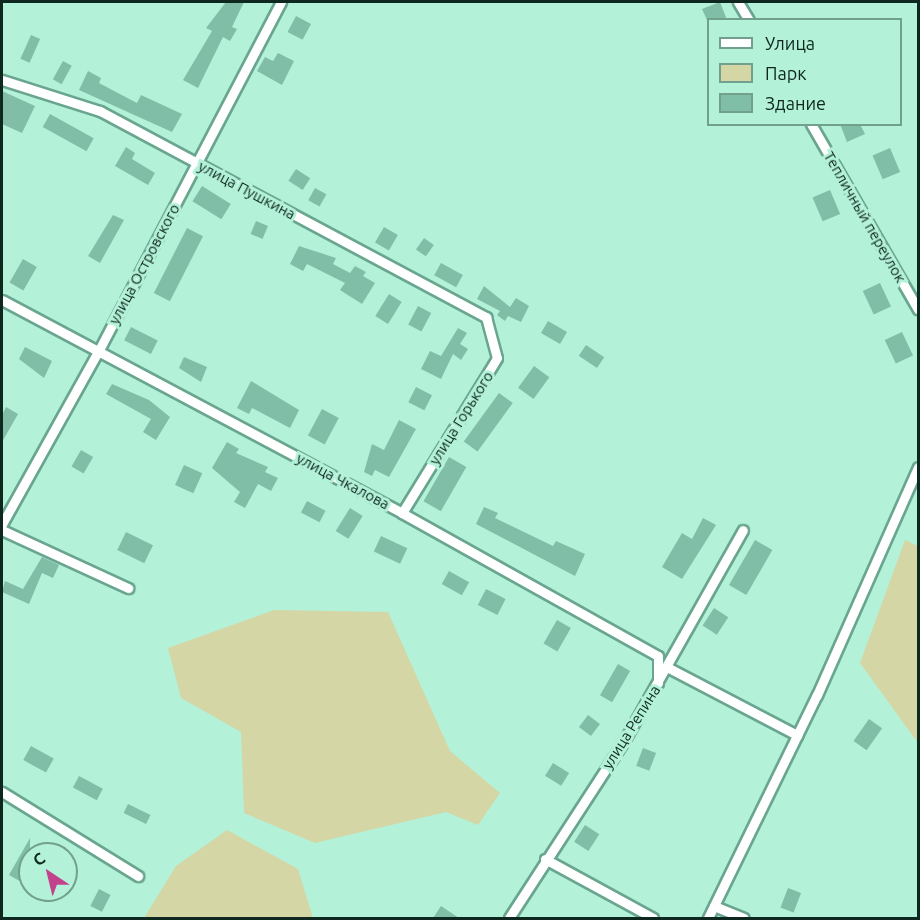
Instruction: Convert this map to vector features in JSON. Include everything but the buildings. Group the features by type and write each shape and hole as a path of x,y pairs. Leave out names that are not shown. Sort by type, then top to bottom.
{"street":[{"name":"улица Островского","path":"2,524 179,201 194,162 281,2"},
{"path":"738,2 748,18"},
{"name":"улица Пушкина","path":"2,80 100,111 486,317"},
{"name":"Тепличный переулок","path":"811,126 918,309"},
{"name":"улица Чкалова","path":"2,300 402,513 658,657 658,683"},
{"name":"улица Горького","path":"402,513 497,358 486,317"},
{"path":"708,918 797,735 918,467"},
{"path":"2,530 128,588"},
{"name":"улица Репина","path":"509,918 544,859 658,683 743,530"},
{"path":"667,667 797,735"},
{"path":"2,792 138,876"},
{"path":"544,859 653,918"},
{"path":"714,906 744,918"}],"green space":[{"path":"905,540 918,546 918,743 860,663"},
{"path":"274,610 388,612 450,751 500,793 478,825 446,812 315,843 244,813 241,732 181,698 168,648"},
{"path":"227,830 298,869 313,918 144,918 176,866"}]}
